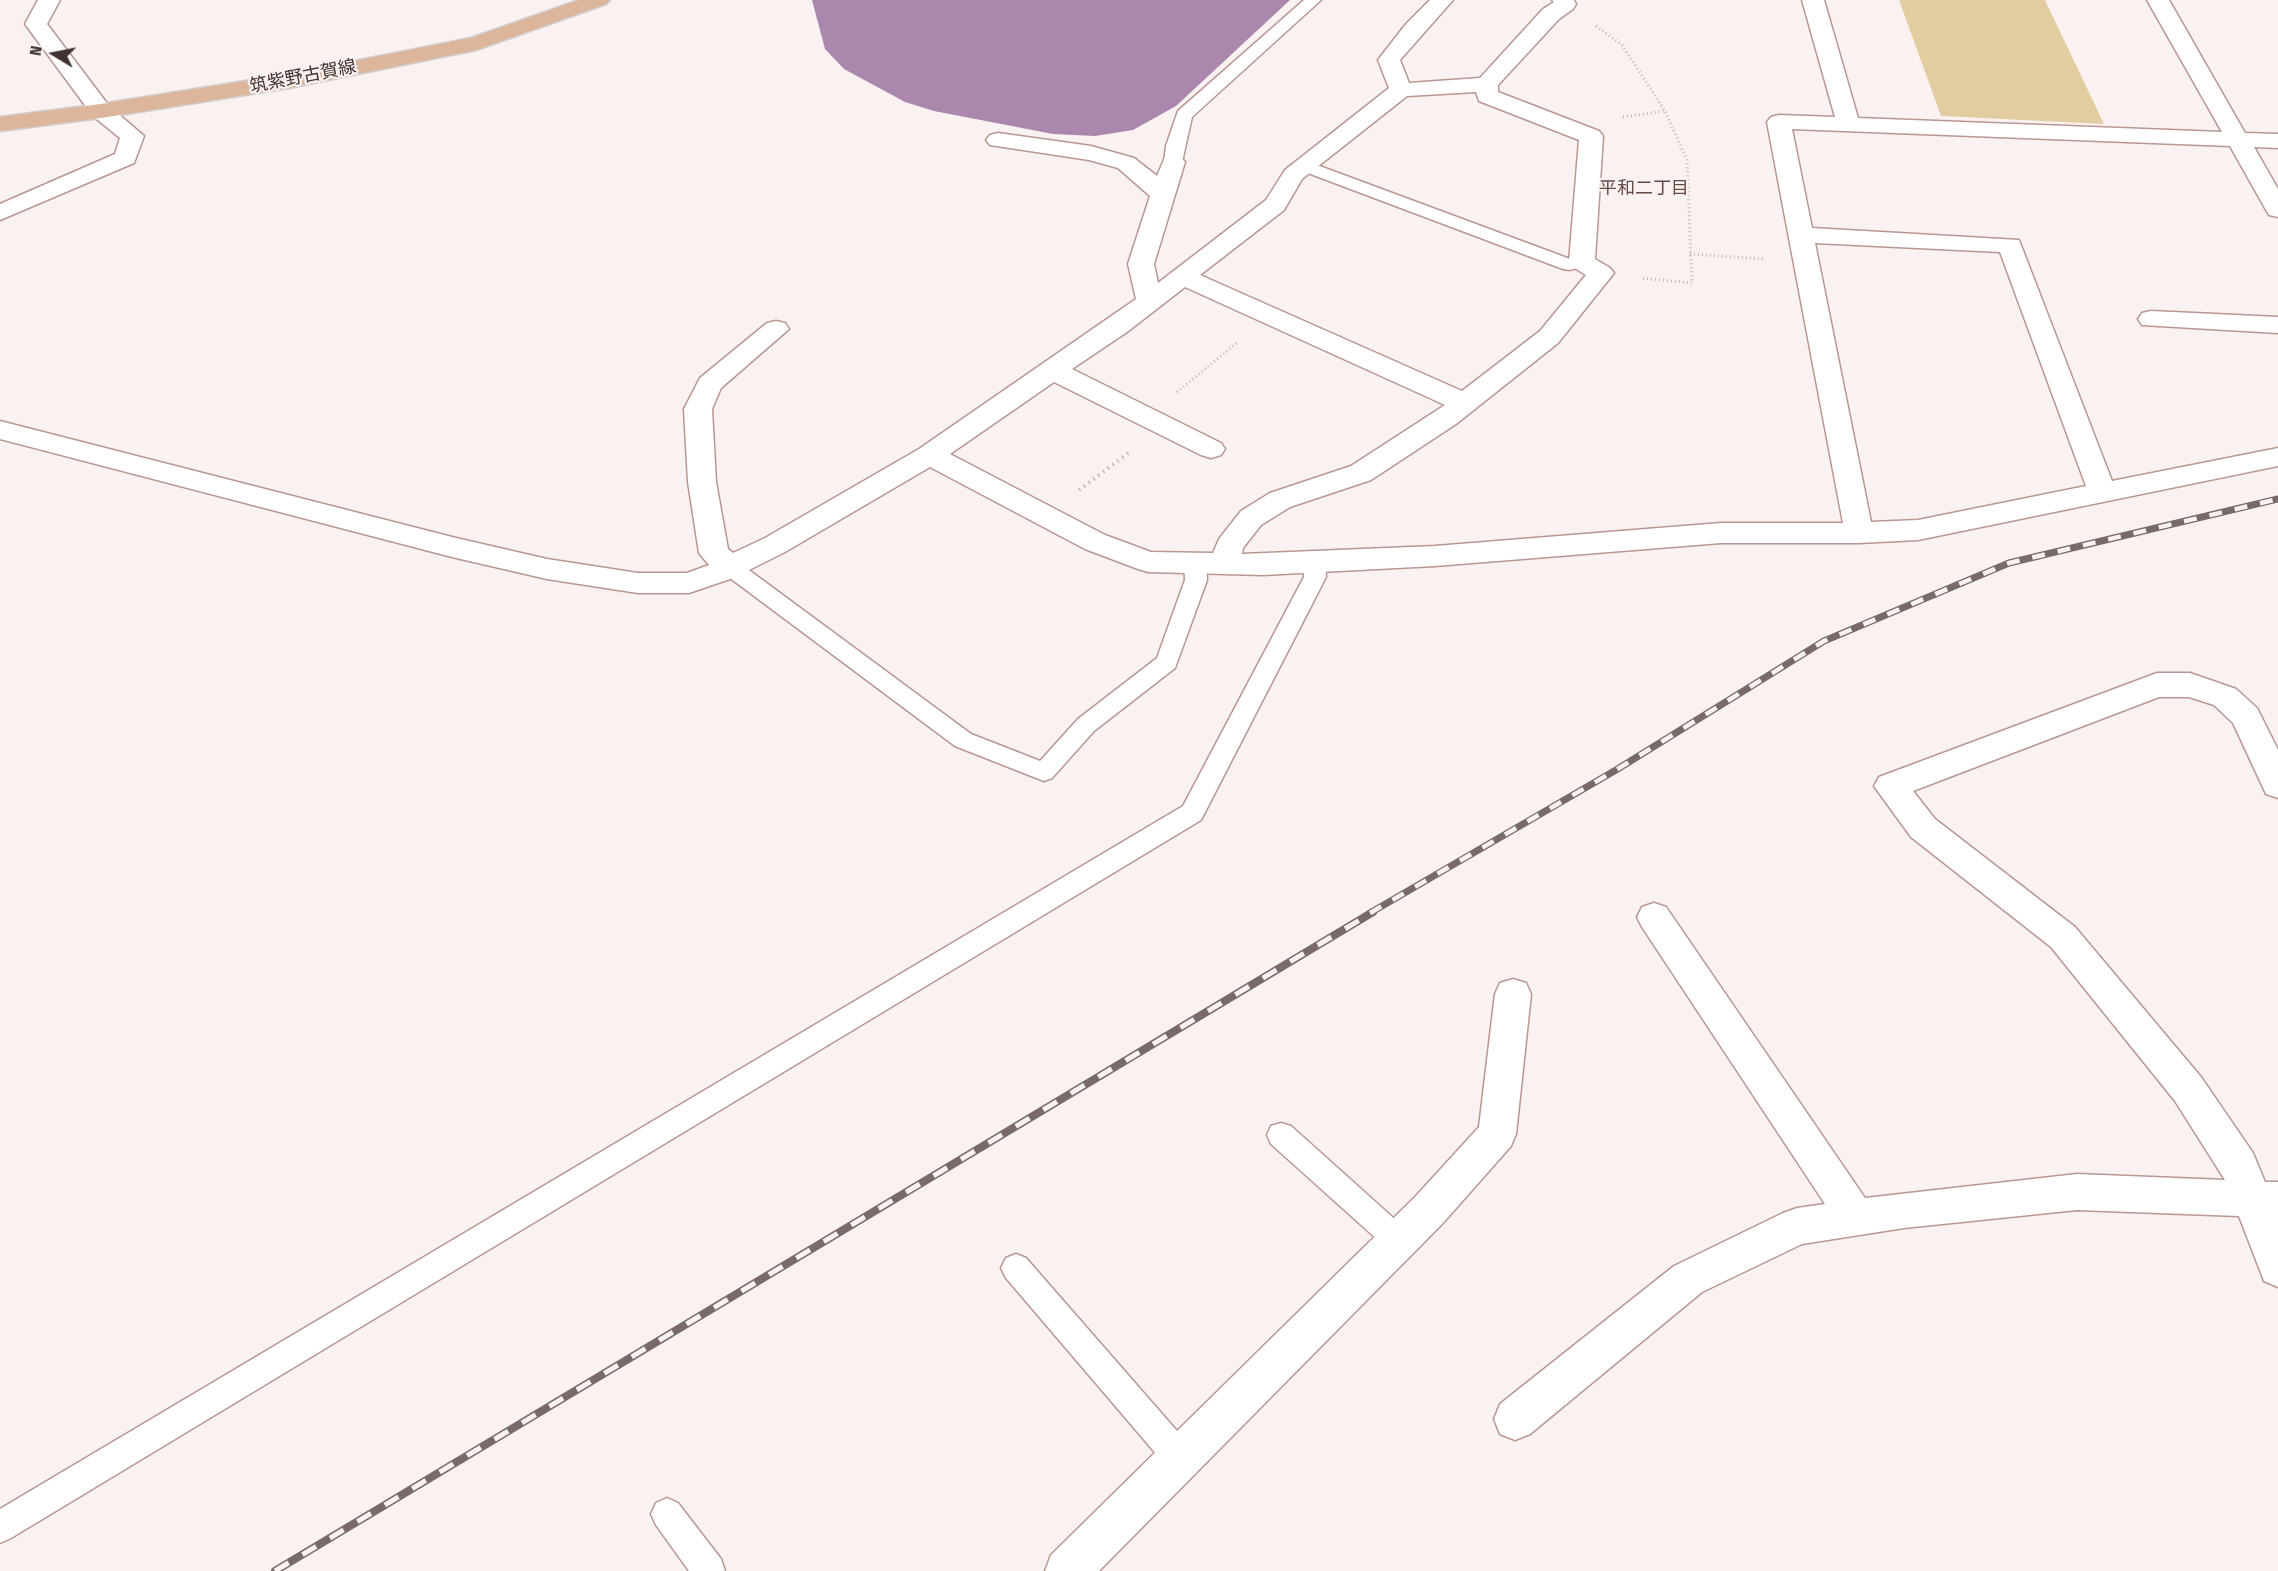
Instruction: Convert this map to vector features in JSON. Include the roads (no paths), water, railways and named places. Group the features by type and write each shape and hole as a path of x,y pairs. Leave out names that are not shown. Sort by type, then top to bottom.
{"main road":[{"name":"筑紫野古賀線","path":"0,124 102,111 289,81 476,43 599,0"}],"street":[{"path":"0,213 126,158 132,136 102,111 36,24 49,0"},
{"path":"1401,90 1389,60 1413,29 1442,0"},
{"path":"1813,0 1848,124"},
{"path":"2158,0 2278,210"},
{"path":"1226,564 1229,546 1251,518 1280,500 1361,473 1446,418 1549,337 1592,267 1591,136 1487,96 1487,84 1564,2"},
{"path":"0,430 452,547 547,569 638,583 689,583 730,567 784,539 929,455 1118,326 1149,299 1275,206 1293,176 1401,90 1487,84"},
{"path":"1859,533 1779,122 2278,141"},
{"path":"999,140 1091,153 1126,163 1163,194"},
{"path":"1149,299 1141,264 1173,162"},
{"path":"1802,235 2010,245 2102,492"},
{"path":"1181,276 1465,403"},
{"path":"2151,320 2278,325"},
{"path":"730,567 714,553 702,482 698,409 710,384 776,329"},
{"path":"1052,370 1211,449"},
{"path":"929,455 1095,542 1148,562 1226,564 1436,556 1722,533 1859,533 1918,530 2278,457"},
{"path":"2278,785 2246,717 2225,697 2190,685 2157,685 1892,786 1923,828 2063,937 2188,1089 2265,1199 2278,1268"},
{"path":"1654,917 1857,1217"},
{"path":"1067,1571 1399,1240 1497,1134 1513,994"},
{"path":"1515,1419 1688,1279 1797,1226 1904,1210 2077,1192 2265,1199"}],"lane":[{"path":"1173,162 1184,115 1313,0"},
{"path":"1306,166 1569,265 1592,267"},
{"path":"0,1527 1192,813 1316,577 1314,562"},
{"path":"730,567 963,740 1044,772 1086,725 1167,662 1196,580 1195,563"},
{"path":"1281,1135 1399,1240"},
{"path":"1016,1268 1180,1458"},
{"path":"667,1514 710,1571"}],"railway":[{"path":"1370,913 1616,770 1824,641 2009,563 2278,499"},
{"path":"275,1571 1373,912"}],"district":[{"name":"平和二丁目","path":"1644,189"}]}
